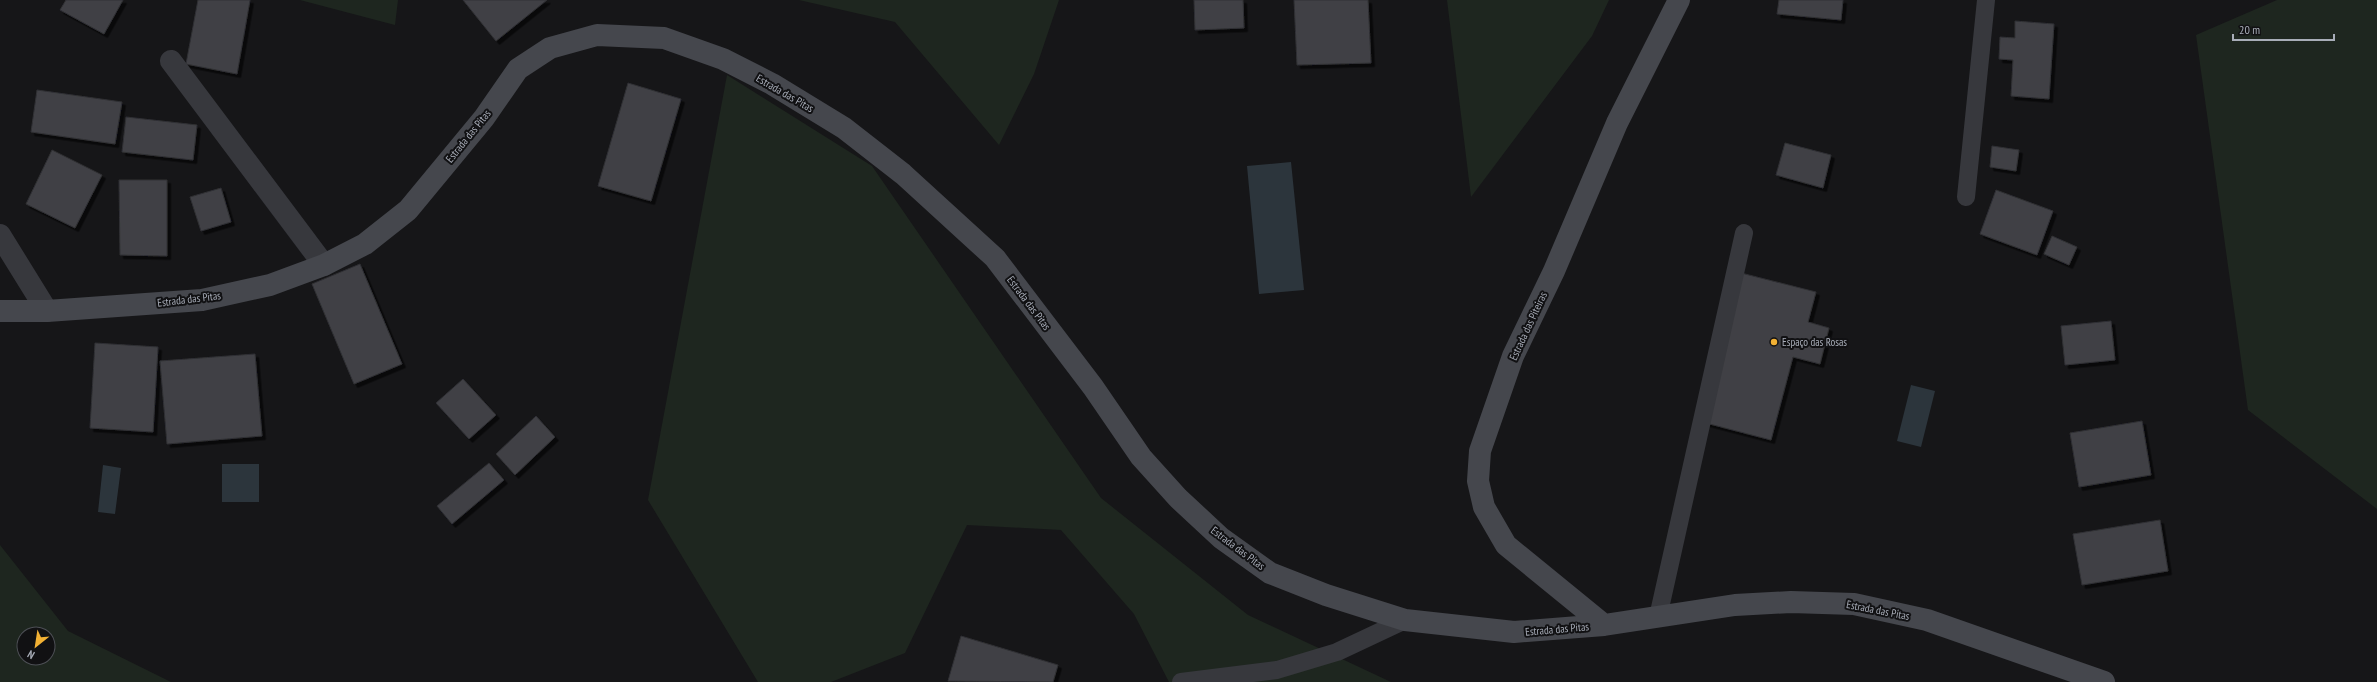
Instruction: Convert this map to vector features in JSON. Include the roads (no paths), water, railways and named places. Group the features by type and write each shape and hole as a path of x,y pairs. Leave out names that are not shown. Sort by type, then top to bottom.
{"street":[{"name":"Estrada das Piteiras","path":"1604,625 1506,545 1484,507 1478,481 1480,451 1513,356 1554,271 1617,123 1679,0"},
{"name":"Estrada das Pitas","path":"0,311 47,311 202,300 270,285 324,265 365,244 408,210 484,118 518,69 550,48 597,35 664,38 723,59 772,84 844,128 909,180 995,258 1093,387 1141,456 1178,498 1221,538 1270,572 1326,595 1405,620 1514,632 1604,625 1735,605 1791,602 1854,604 1927,620 2104,682"},
{"path":"171,61 324,265"},
{"path":"0,235 47,311"}],"lane":[{"path":"1966,197 1986,0"},
{"path":"1658,616 1744,233"},
{"path":"1181,682 1277,670 1337,652 1405,620"}],"place":[{"name":"Espaço das Rosas","path":"1774,342"}]}
